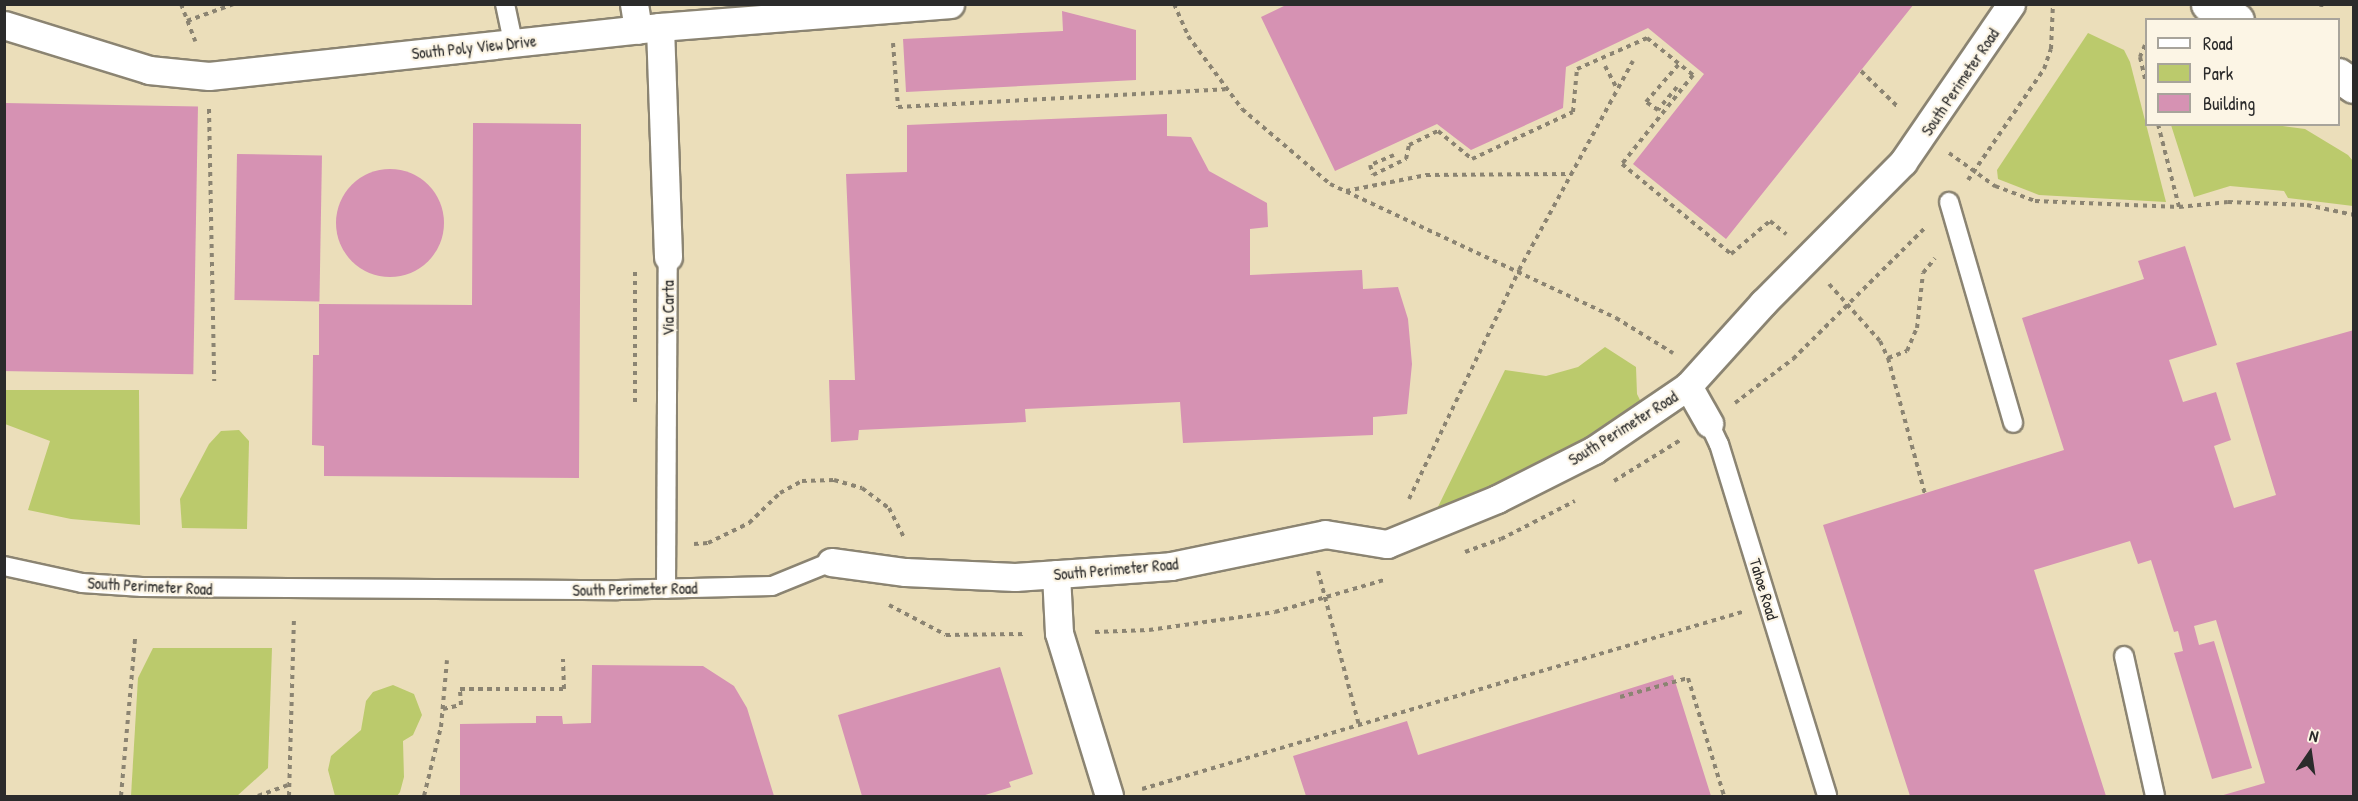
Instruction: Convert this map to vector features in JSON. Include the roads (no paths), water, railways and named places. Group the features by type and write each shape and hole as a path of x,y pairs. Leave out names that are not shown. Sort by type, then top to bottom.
{"street":[{"name":"South Poly View Drive","path":"4,25 149,70 208,76 513,42 644,21 950,4"},
{"name":"South Perimeter Road","path":"831,562 905,572 1015,577 1171,566 1325,534 1387,544 1497,499 1594,450 1695,379 1763,303 1903,162 1925,134 2011,4"},
{"path":"2208,4 2233,18"},
{"name":"Via Carta","path":"644,21 668,257"},
{"path":"2340,76 2354,86"},
{"name":"Tahoe Road","path":"1695,379 1709,423"},
{"path":"1056,574 1059,633 1109,796"}],"lane":[{"path":"505,4 513,42"},
{"path":"1949,202 2013,423"},
{"name":"Via Carta","path":"666,589 668,257"},
{"name":"Tahoe Road","path":"1709,423 1719,444 1827,796"},
{"name":"South Perimeter Road","path":"4,566 82,583 295,591 666,589 772,586 831,562"},
{"path":"2124,657 2155,796"}]}
